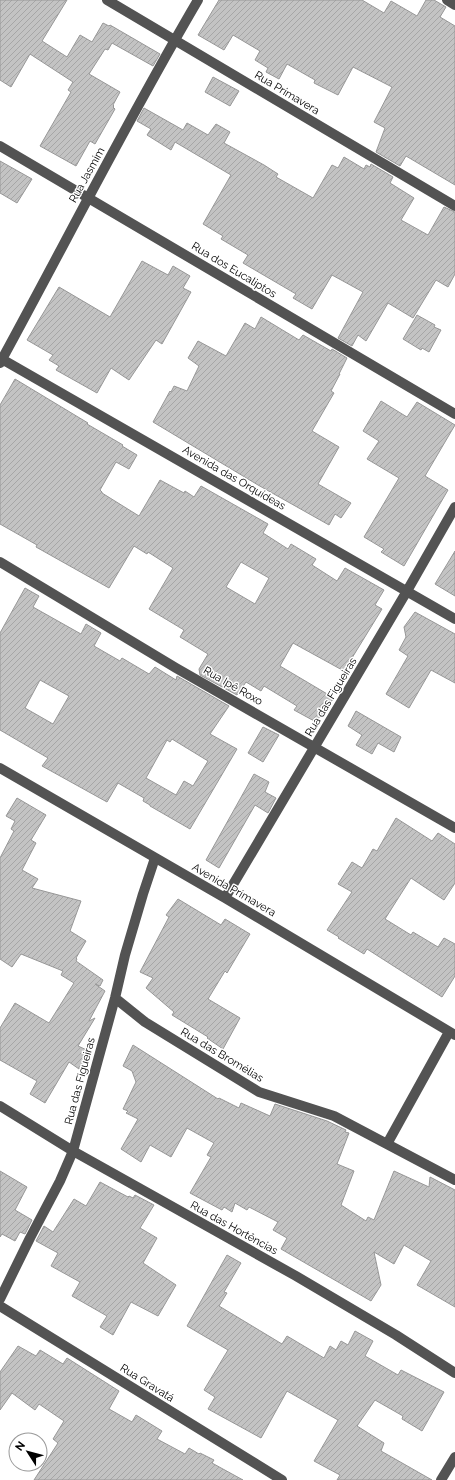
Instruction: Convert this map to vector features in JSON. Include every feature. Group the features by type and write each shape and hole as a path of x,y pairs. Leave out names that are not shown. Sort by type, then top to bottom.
{"street":[{"name":"Rua Primavera","path":"107,0 455,206"},
{"name":"Rua Jasmim","path":"1,360 87,198 174,40 198,0"},
{"path":"447,0 455,5"},
{"name":"Rua dos Eucaliptos","path":"0,146 455,414"},
{"name":"Avenida das Orquídeas","path":"1,360 455,619"},
{"name":"Rua das Figueiras","path":"225,898 407,591 455,507"},
{"name":"Rua Ipê Roxo","path":"0,562 176,668 315,746 455,828"},
{"name":"Avenida Primavera","path":"0,768 225,898 452,1034"},
{"name":"Rua das Figueiras","path":"0,1299 54,1193 73,1151 115,998 125,955 155,858"},
{"name":"Rua das Bromélias","path":"115,998 145,1022 259,1092 334,1116 455,1180"},
{"path":"387,1144 452,1034"},
{"name":"Rua das Hortências","path":"0,1106 73,1151 296,1276 412,1344 455,1373"},
{"name":"Rua Gravatá","path":"0,1306 282,1480"},
{"path":"442,1480 455,1457"}],"building":[{"path":"0,0 67,0 42,41 67,57 80,35 92,42 103,23 109,26 110,25 160,54 153,66 112,43 108,50 105,49 89,74 120,92 113,105 115,109 95,144 90,141 76,166 40,146 71,92 68,90 73,82 30,54 11,87 0,80"},
{"path":"219,0 362,0 384,13 391,1 417,16 426,0 434,0 446,7 440,17 455,26 455,185 406,156 400,166 376,152 385,128 374,122 392,87 353,67 338,95 314,83 315,80 287,64 279,79 266,72 268,68 255,60 260,51 233,35 224,50 198,35"},
{"path":"213,77 239,91 230,106 205,92"},
{"path":"144,108 183,130 187,123 208,135 216,124 230,132 224,143 264,165 278,174 276,177 313,198 332,165 338,168 344,157 364,169 366,165 370,167 371,164 393,177 390,183 414,198 401,220 428,235 444,207 455,212 455,274 448,287 436,280 413,318 388,303 366,341 358,335 352,346 338,338 363,292 332,275 312,309 293,298 296,294 243,263 248,255 221,239 223,236 203,224 231,175 175,142 171,150 147,135 151,129 137,121"},
{"path":"0,161 32,179 17,203 0,193"},
{"path":"142,261 168,275 173,266 190,276 183,288 191,292 162,344 156,340 129,380 111,368 97,393 56,370 59,366 49,360 53,355 27,340 59,287 110,317"},
{"path":"417,315 441,330 429,352 422,348 421,350 403,339"},
{"path":"261,317 299,340 303,335 331,351 332,349 347,358 331,391 334,393 312,431 339,447 318,484 351,503 341,518 335,514 329,525 258,485 153,422 174,386 187,391 199,366 188,358 198,341 226,356 245,323 255,329"},
{"path":"15,379 88,423 87,424 137,455 129,469 116,462 100,490 102,493 139,516 160,480 184,493 185,491 194,497 201,486 268,524 263,533 288,549 291,544 316,559 312,565 337,581 345,568 384,590 375,605 382,609 344,671 293,643 280,666 334,698 316,722 294,710 297,706 264,686 261,691 246,682 237,695 200,675 199,669 208,654 180,637 184,630 149,609 173,568 148,552 147,554 134,546 109,588 36,547 37,545 0,524 0,405","holes":["241,562 269,578 255,604 226,587"]},
{"path":"381,401 407,417 417,402 455,425 425,476 448,490 404,566 381,552 384,549 364,537 399,478 367,459 379,441 363,431"},
{"path":"455,551 455,596 435,584"},
{"path":"25,588 39,596 33,607 81,634 86,624 101,633 94,646 120,661 122,658 149,674 155,667 176,680 177,676 229,706 210,734 237,749 190,829 150,806 143,801 144,798 118,783 107,802 42,766 48,758 0,730 0,633","holes":["40,680 69,696 53,724 25,708","172,739 208,761 193,786 184,781 176,795 146,778 167,740 170,742"]},
{"path":"415,612 455,634 455,683 431,670 409,708 386,694 408,656 399,650 406,637 404,627"},
{"path":"356,711 401,737 394,752 378,743 372,754 356,745 362,735 348,726"},
{"path":"263,727 279,735 263,762 248,753"},
{"path":"254,774 269,782 265,792 276,798 268,813 255,805 219,868 206,860"},
{"path":"17,798 46,815 31,840 36,843 22,870 38,879 32,888 81,901 70,931 86,941 76,958 76,961 103,980 100,986 95,984 105,991 89,1021 95,1018 78,1046 89,1051 79,1069 69,1062 45,1103 30,1094 37,1081 0,1060 0,1028 15,1003 49,1023 74,983 61,975 63,971 21,954 12,967 0,959 0,858 14,831 11,829 15,821 6,816"},
{"path":"396,818 432,841 438,833 455,844 455,883 444,900 411,878 385,919 411,935 413,932 438,947 444,938 455,944 455,976 442,997 367,949 364,954 327,930 352,892 338,884 352,862 362,868 373,849 377,851"},
{"path":"178,899 221,925 225,919 250,934 227,973 225,971 208,999 240,1018 223,1049 207,1038 208,1037 172,1015 174,1012 146,988 153,978 140,972 169,917 166,915"},
{"path":"133,1045 218,1099 219,1098 239,1108 241,1103 270,1116 275,1104 327,1121 346,1130 345,1132 349,1133 337,1164 354,1171 341,1205 366,1221 368,1217 374,1220 394,1171 429,1187 430,1177 455,1190 455,1307 417,1285 431,1261 404,1245 394,1264 374,1252 381,1285 371,1301 281,1249 287,1238 273,1230 278,1222 249,1207 247,1210 235,1203 232,1212 224,1207 222,1210 190,1193 211,1157 207,1155 214,1143 187,1128 171,1157 150,1145 141,1162 121,1149 138,1119 126,1113 128,1111 123,1109 136,1082 132,1071 123,1066"},
{"path":"0,1171 27,1187 15,1210 32,1220 25,1234 20,1232 15,1241 2,1234 0,1237"},
{"path":"100,1182 128,1197 133,1198 135,1195 154,1205 140,1228 157,1238 143,1263 176,1285 158,1316 131,1302 113,1335 100,1327 107,1316 72,1296 80,1282 51,1266 58,1253 36,1241 44,1226 53,1232 74,1199 86,1206"},
{"path":"227,1255 241,1263 224,1292 227,1293 219,1306 282,1344 287,1336 324,1358 330,1346 336,1350 341,1341 348,1345 355,1331 373,1341 365,1356 398,1375 401,1370 444,1392 422,1431 402,1419 403,1416 375,1400 357,1426 384,1443 381,1451 432,1480 337,1480 340,1475 314,1461 338,1420 287,1391 261,1438 208,1409 215,1397 204,1390 228,1350 187,1326"},
{"path":"18,1346 36,1356 40,1350 63,1364 67,1358 119,1391 109,1409 132,1422 136,1415 162,1431 157,1439 185,1454 189,1448 199,1454 200,1453 214,1460 212,1463 243,1480 34,1480 39,1472 48,1472 48,1458 58,1443 53,1439 64,1421 39,1404 35,1410 12,1393 0,1410 0,1372"}]}
